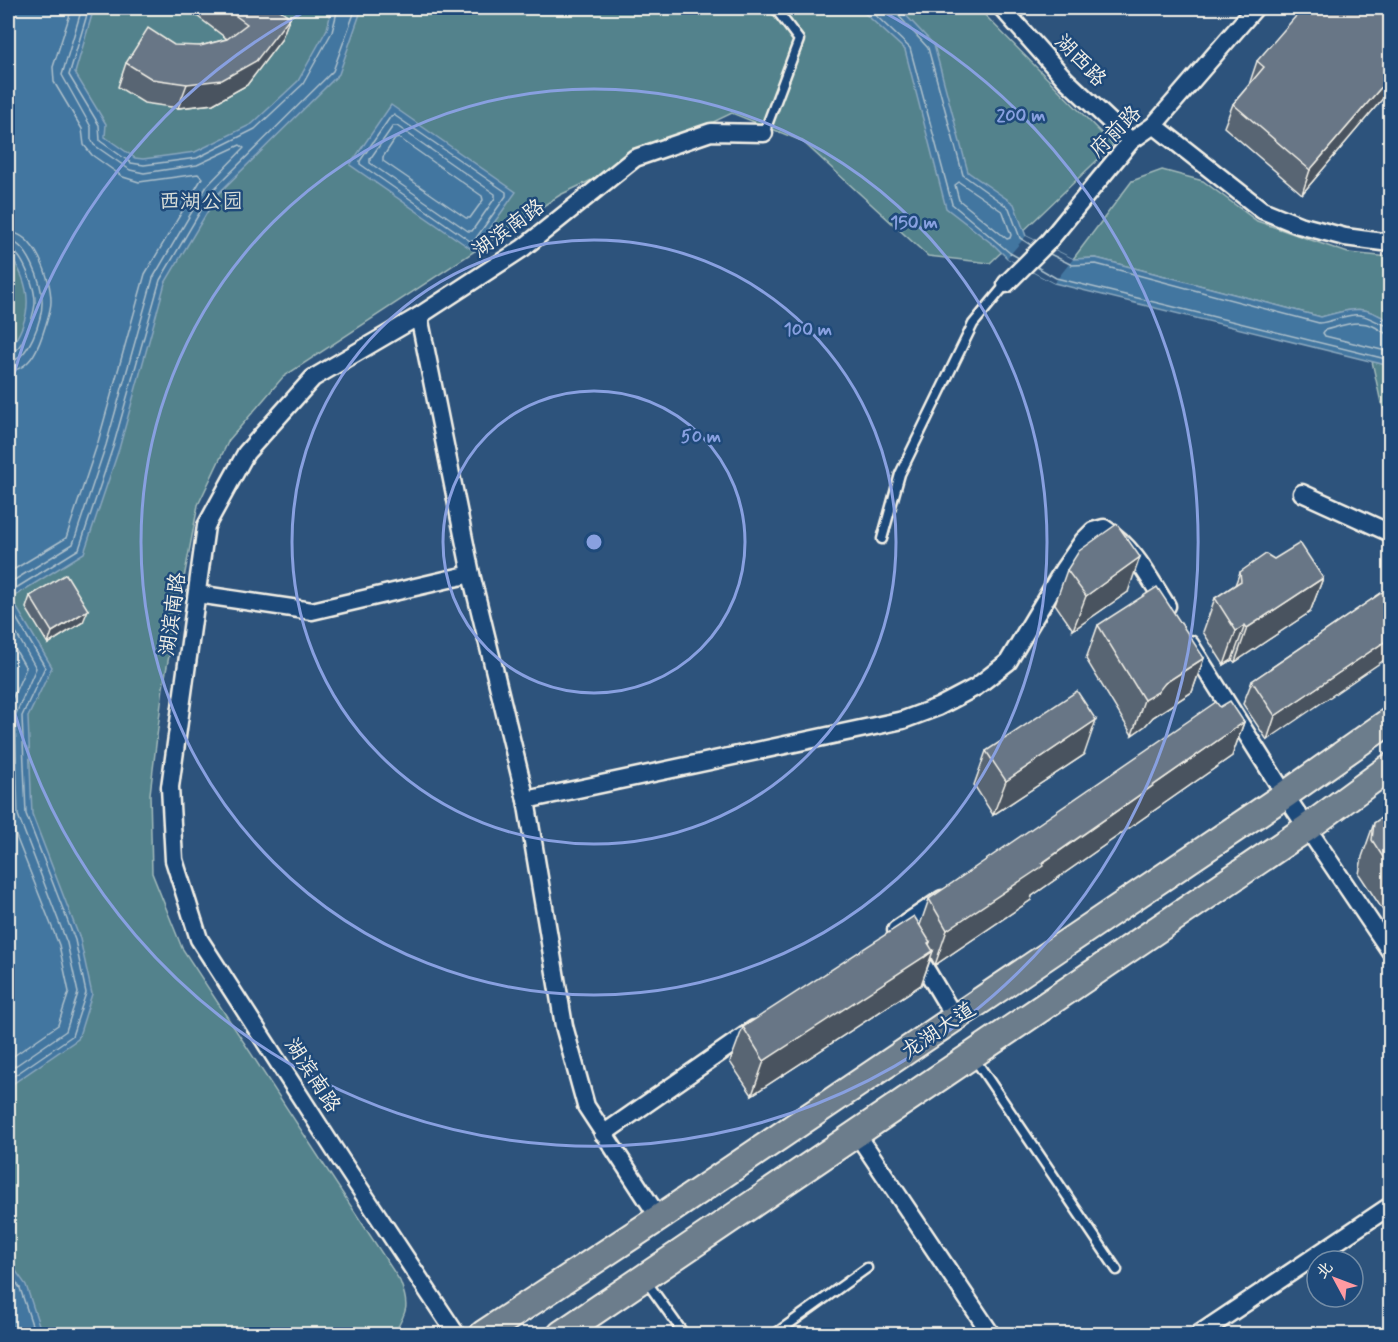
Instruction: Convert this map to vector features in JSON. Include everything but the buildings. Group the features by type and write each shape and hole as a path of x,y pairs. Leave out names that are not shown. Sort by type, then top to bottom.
{"main road":[{"name":"龙湖大道","path":"483,1335 1285,795 1390,721"},
{"name":"龙湖大道","path":"561,1335 1307,828 1390,767"}],"street":[{"name":"湖西路","path":"1002,8 1066,80 1131,141"},
{"name":"府前路","path":"1006,284 1048,242 1131,141 1154,125 1255,8"},
{"path":"1154,125 1262,210 1299,225 1345,237 1390,243"},
{"name":"湖滨南路","path":"456,1335 199,939 174,860 170,787 206,526 246,453 313,378 419,316 523,248 635,158 711,132 764,133"},
{"path":"419,316 471,574 526,800 564,1026 586,1106 659,1218"},
{"path":"1302,493 1390,533"},
{"path":"526,800 903,720 938,707 976,687 1008,662 1063,570 1083,541 1093,531 1104,528 1119,537 1136,556 1172,615"},
{"path":"197,594 312,611 471,574"},
{"path":"1184,635 1222,707 1285,795 1390,951"},
{"path":"881,941 958,888"},
{"path":"900,927 955,1018"},
{"path":"603,1134 766,1021"},
{"path":"857,1134 991,1335"},
{"path":"1199,1335 1390,1206"}],"lane":[{"path":"764,133 799,40 775,8"},
{"path":"882,538 900,474 962,346 973,324 1006,284"},
{"path":"972,1056 1116,1270"},
{"path":"775,1335 867,1268"},
{"path":"644,1278 684,1335"}],"green space":[{"name":"西湖公园","path":"8,8 978,8 1113,145 990,263 928,256 802,141 732,113 560,195 283,377 229,440 198,505 163,687 150,794 152,873 182,948 400,1281 406,1309 394,1334 8,1334"},
{"path":"1162,170 1203,181 1257,221 1348,253 1390,257 1390,322 1372,312 1357,309 1321,317 1096,258 1073,259 1132,181"},
{"path":"1372,361 1390,366 1390,418 1381,403"}],"water":[{"path":"8,8 94,8 75,73 106,124 105,137 135,158 143,159 195,152 252,124 298,81 327,29 332,8 362,8 339,74 218,194 165,283 119,449 84,553 11,598 52,667 28,717 32,814 80,939 92,994 78,1039 8,1087 8,351 22,326 27,302 22,277 8,252"},
{"path":"859,8 899,8 934,45 968,172 1014,204 1026,236 1073,259 1096,258 1321,317 1357,309 1372,312 1390,322 1390,366 1054,283 1007,258 946,208 905,50"},
{"path":"391,105 516,192 474,251 350,165"},
{"path":"8,1260 26,1285 42,1334 8,1334"}],"pier":[{"path":"1026,236 1073,259 1054,283 1007,258"}]}
